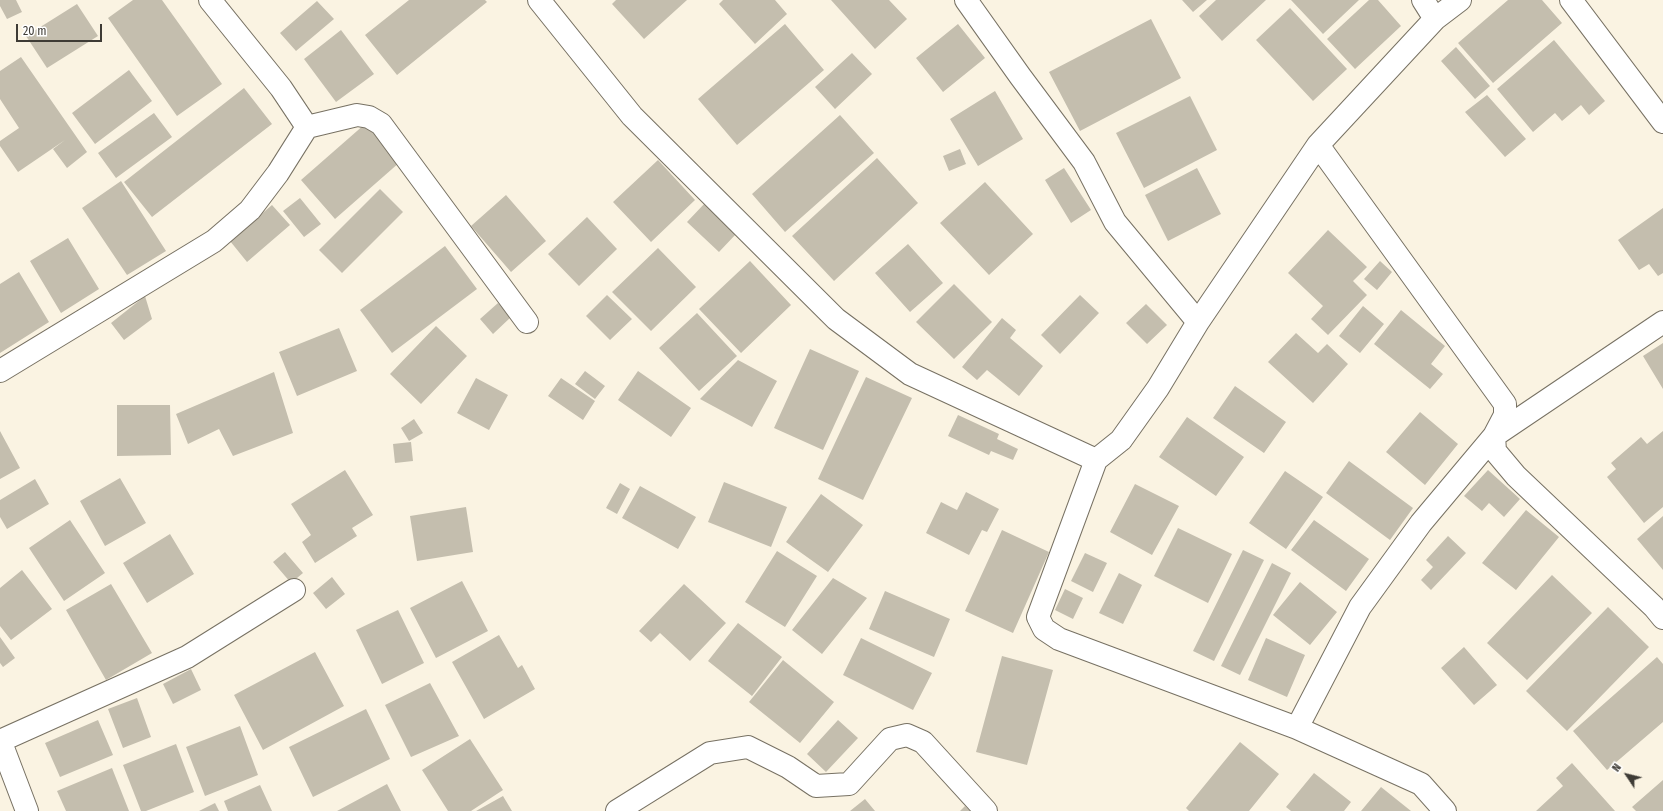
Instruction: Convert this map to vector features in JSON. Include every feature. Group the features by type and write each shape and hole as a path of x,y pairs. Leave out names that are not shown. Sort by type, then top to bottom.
{"street":[{"path":"210,0 281,88 307,127"},
{"path":"539,0 632,116 836,319 910,374 1096,460"},
{"path":"966,0 1084,162 1115,222 1198,322"},
{"path":"1422,0 1436,19"},
{"path":"1445,811 1421,784 1297,728 1059,640 1044,629 1038,617 1096,460 1121,440 1158,388 1198,322 1318,145 1436,19 1460,0"},
{"path":"1571,0 1663,122"},
{"path":"0,371 214,241 250,210 278,173 307,127 357,115 369,117 380,124 527,322"},
{"path":"1297,728 1360,607 1421,523 1494,436 1505,415 1505,404 1318,145"},
{"path":"1494,436 1663,322"},
{"path":"1494,436 1495,451 1516,476 1654,607 1663,618"},
{"path":"27,811 0,741 187,657 294,590"},
{"path":"617,811 710,753 748,747 788,767 816,786 849,784 890,740 907,735 923,742 986,811"}],"building":[{"path":"0,0 16,0 22,12 7,19 0,6"},
{"path":"133,0 162,0 222,84 177,116 108,18"},
{"path":"409,0 485,0 487,2 397,75 365,35"},
{"path":"616,0 687,0 644,39 612,4"},
{"path":"723,0 775,0 787,14 755,44 719,4"},
{"path":"831,0 889,0 907,19 875,49"},
{"path":"1182,0 1207,0 1193,12"},
{"path":"1216,0 1266,0 1222,41 1199,16"},
{"path":"1291,0 1359,0 1323,34"},
{"path":"1369,0 1378,0 1401,26 1355,69 1327,39"},
{"path":"1508,0 1542,0 1562,23 1493,83 1458,43"},
{"path":"317,1 334,19 296,51 280,33"},
{"path":"77,4 98,36 47,68 26,36"},
{"path":"1290,8 1347,69 1313,101 1256,40"},
{"path":"1151,19 1181,78 1080,131 1049,72"},
{"path":"785,24 824,70 737,145 698,99"},
{"path":"958,24 985,58 943,92 916,58"},
{"path":"341,30 374,74 336,102 304,59"},
{"path":"1554,40 1605,101 1589,115 1581,105 1562,121 1555,113 1533,132 1497,89"},
{"path":"1456,47 1490,86 1475,99 1441,61"},
{"path":"852,53 872,74 835,109 815,87"},
{"path":"21,57 87,152 67,168 53,149 65,140 18,172 0,146 0,141 19,128 0,99 0,71"},
{"path":"129,70 152,101 95,144 72,113"},
{"path":"244,88 272,124 152,217 124,182"},
{"path":"995,91 1023,139 978,166 950,119"},
{"path":"1487,95 1526,139 1505,157 1465,112"},
{"path":"1190,96 1217,150 1144,188 1116,133"},
{"path":"154,113 172,137 116,178 98,153"},
{"path":"840,115 874,153 785,232 752,194"},
{"path":"365,124 400,162 335,219 301,180"},
{"path":"960,149 966,164 949,171 943,156"},
{"path":"877,158 918,203 834,281 792,236"},
{"path":"658,160 695,200 651,242 613,202"},
{"path":"1064,168 1091,210 1071,223 1045,180"},
{"path":"1197,168 1221,214 1168,241 1145,195"},
{"path":"121,181 166,251 127,275 82,208"},
{"path":"985,182 1033,234 989,275 940,223"},
{"path":"380,189 403,212 342,273 319,250"},
{"path":"506,195 546,241 511,272 471,226"},
{"path":"300,198 321,224 304,237 283,211"},
{"path":"705,203 736,234 719,252 687,222"},
{"path":"272,205 290,225 247,262 230,241"},
{"path":"1663,208 1663,273 1658,276 1649,264 1639,270 1618,240"},
{"path":"587,217 617,249 579,286 548,254"},
{"path":"1328,230 1367,267 1353,281 1367,295 1328,335 1311,319 1323,306 1288,273"},
{"path":"68,238 99,289 61,313 30,261"},
{"path":"908,244 943,283 910,312 875,273"},
{"path":"445,246 477,289 392,353 360,310"},
{"path":"658,248 696,287 651,331 612,292"},
{"path":"750,261 791,305 741,353 699,309"},
{"path":"1380,261 1392,272 1377,290 1364,279"},
{"path":"19,272 49,322 0,353 0,284"},
{"path":"954,284 992,322 954,359 916,322"},
{"path":"607,295 632,319 610,340 586,316"},
{"path":"1080,295 1099,313 1060,354 1041,335"},
{"path":"145,296 152,319 124,340 111,323"},
{"path":"498,303 511,317 493,334 480,319"},
{"path":"1146,304 1167,325 1147,344 1126,323"},
{"path":"1363,306 1384,324 1360,353 1339,336"},
{"path":"1401,310 1445,346 1431,364 1443,374 1430,389 1374,344"},
{"path":"697,313 737,356 699,391 659,348"},
{"path":"1002,318 1016,330 1010,338 1043,366 1019,396 987,370 977,380 962,367"},
{"path":"436,326 467,356 421,404 390,374"},
{"path":"339,328 357,371 297,396 279,352"},
{"path":"1296,333 1318,353 1327,344 1348,364 1313,403 1268,362"},
{"path":"1663,343 1663,389 1643,356"},
{"path":"810,349 859,371 823,450 774,428"},
{"path":"738,360 777,381 752,427 700,399"},
{"path":"585,371 605,386 595,399 575,384"},
{"path":"638,371 691,408 671,437 618,400"},
{"path":"274,372 293,433 233,456 219,429 188,444 176,414"},
{"path":"866,377 912,398 863,500 818,479"},
{"path":"476,378 508,395 489,430 457,413"},
{"path":"561,378 595,401 583,420 548,396"},
{"path":"1235,386 1286,422 1264,453 1213,418"},
{"path":"117,405 170,405 171,455 117,456"},
{"path":"1420,412 1458,444 1425,485 1386,452"},
{"path":"958,415 999,434 997,439 1018,449 1013,460 991,451 989,455 948,436"},
{"path":"1187,417 1244,457 1216,496 1159,457"},
{"path":"414,419 423,433 409,441 401,428"},
{"path":"0,431 20,468 0,479"},
{"path":"1663,431 1663,507 1644,523 1607,477 1616,469 1611,463 1641,437 1647,444"},
{"path":"411,442 413,461 395,463 393,444"},
{"path":"1349,461 1413,508 1390,540 1326,493"},
{"path":"345,470 373,515 352,528 357,536 315,563 302,542 311,535 291,504"},
{"path":"1488,470 1520,499 1504,517 1489,503 1482,511 1464,496"},
{"path":"1285,471 1323,497 1286,549 1249,523"},
{"path":"120,478 146,523 105,546 80,501"},
{"path":"35,479 49,504 7,529 0,517 0,500"},
{"path":"724,482 787,507 771,547 708,522"},
{"path":"620,483 630,489 617,514 606,508"},
{"path":"1135,484 1179,506 1152,555 1110,532"},
{"path":"640,486 696,517 678,549 622,518"},
{"path":"966,492 999,509 987,532 982,530 969,555 926,533 941,502 957,510"},
{"path":"821,494 863,525 828,572 786,542"},
{"path":"466,507 473,552 417,561 410,516"},
{"path":"1526,510 1559,537 1516,590 1482,563"},
{"path":"1663,516 1663,570 1637,539"},
{"path":"70,520 105,573 64,601 29,548"},
{"path":"1314,520 1369,559 1346,591 1291,550"},
{"path":"1178,528 1232,554 1208,603 1154,576"},
{"path":"1002,530 1049,552 1013,633 965,611"},
{"path":"170,534 194,574 147,603 123,563"},
{"path":"1448,536 1466,553 1431,590 1421,580 1433,567 1426,560"},
{"path":"1243,550 1264,560 1214,661 1193,651"},
{"path":"777,551 817,576 785,627 745,602"},
{"path":"285,552 303,573 291,583 273,562"},
{"path":"1085,553 1107,563 1093,592 1071,581"},
{"path":"1272,563 1291,573 1240,675 1221,666"},
{"path":"22,570 52,609 11,640 0,626 0,588"},
{"path":"1119,573 1142,585 1123,624 1099,613"},
{"path":"1552,575 1592,613 1527,680 1487,643"},
{"path":"332,577 345,594 326,609 313,593"},
{"path":"833,578 867,598 822,654 792,630"},
{"path":"462,581 488,631 436,658 410,608"},
{"path":"1300,582 1337,612 1310,645 1273,615"},
{"path":"111,584 152,653 106,680 66,610"},
{"path":"684,584 726,623 690,661 660,633 651,642 639,631"},
{"path":"1065,589 1083,598 1073,619 1055,610"},
{"path":"885,591 950,619 934,657 869,629"},
{"path":"1608,607 1649,647 1567,731 1526,691"},
{"path":"398,610 424,663 382,684 356,630"},
{"path":"738,623 782,657 752,696 708,661"},
{"path":"499,635 518,668 522,665 535,689 484,719 452,662"},
{"path":"0,637 15,658 3,667 0,663"},
{"path":"861,638 932,673 913,710 843,675"},
{"path":"1266,638 1305,655 1287,697 1248,680"},
{"path":"1464,647 1497,685 1474,705 1441,668"},
{"path":"315,652 344,706 263,750 234,695"},
{"path":"1002,656 1053,670 1027,765 976,752"},
{"path":"1657,657 1663,664 1663,722 1607,770 1573,731"},
{"path":"783,660 834,702 800,743 749,702"},
{"path":"191,669 201,690 173,704 163,684"},
{"path":"430,683 459,736 411,757 385,705"},
{"path":"137,698 151,737 123,748 108,709"},
{"path":"366,709 390,759 313,797 289,747"},
{"path":"98,720 113,755 60,777 45,743"},
{"path":"838,720 858,738 826,772 807,754"},
{"path":"240,726 258,775 205,796 186,747"},
{"path":"470,739 503,790 471,811 448,811 422,770"},
{"path":"1240,742 1279,774 1249,811 1189,811 1186,808"},
{"path":"176,744 194,792 146,811 141,811 123,765"},
{"path":"1572,763 1615,811 1536,811 1563,786 1556,778"},
{"path":"112,768 129,811 66,811 57,791"},
{"path":"1314,773 1351,802 1344,811 1291,811 1286,807"},
{"path":"1663,780 1663,811 1636,811 1632,807"},
{"path":"387,784 401,811 337,811"},
{"path":"260,785 272,811 228,811 224,801"},
{"path":"1381,787 1411,811 1361,811"},
{"path":"503,796 512,811 476,811"},
{"path":"865,799 875,811 850,811"},
{"path":"215,803 219,811 199,811"},
{"path":"965,806 970,811 960,811"}]}
